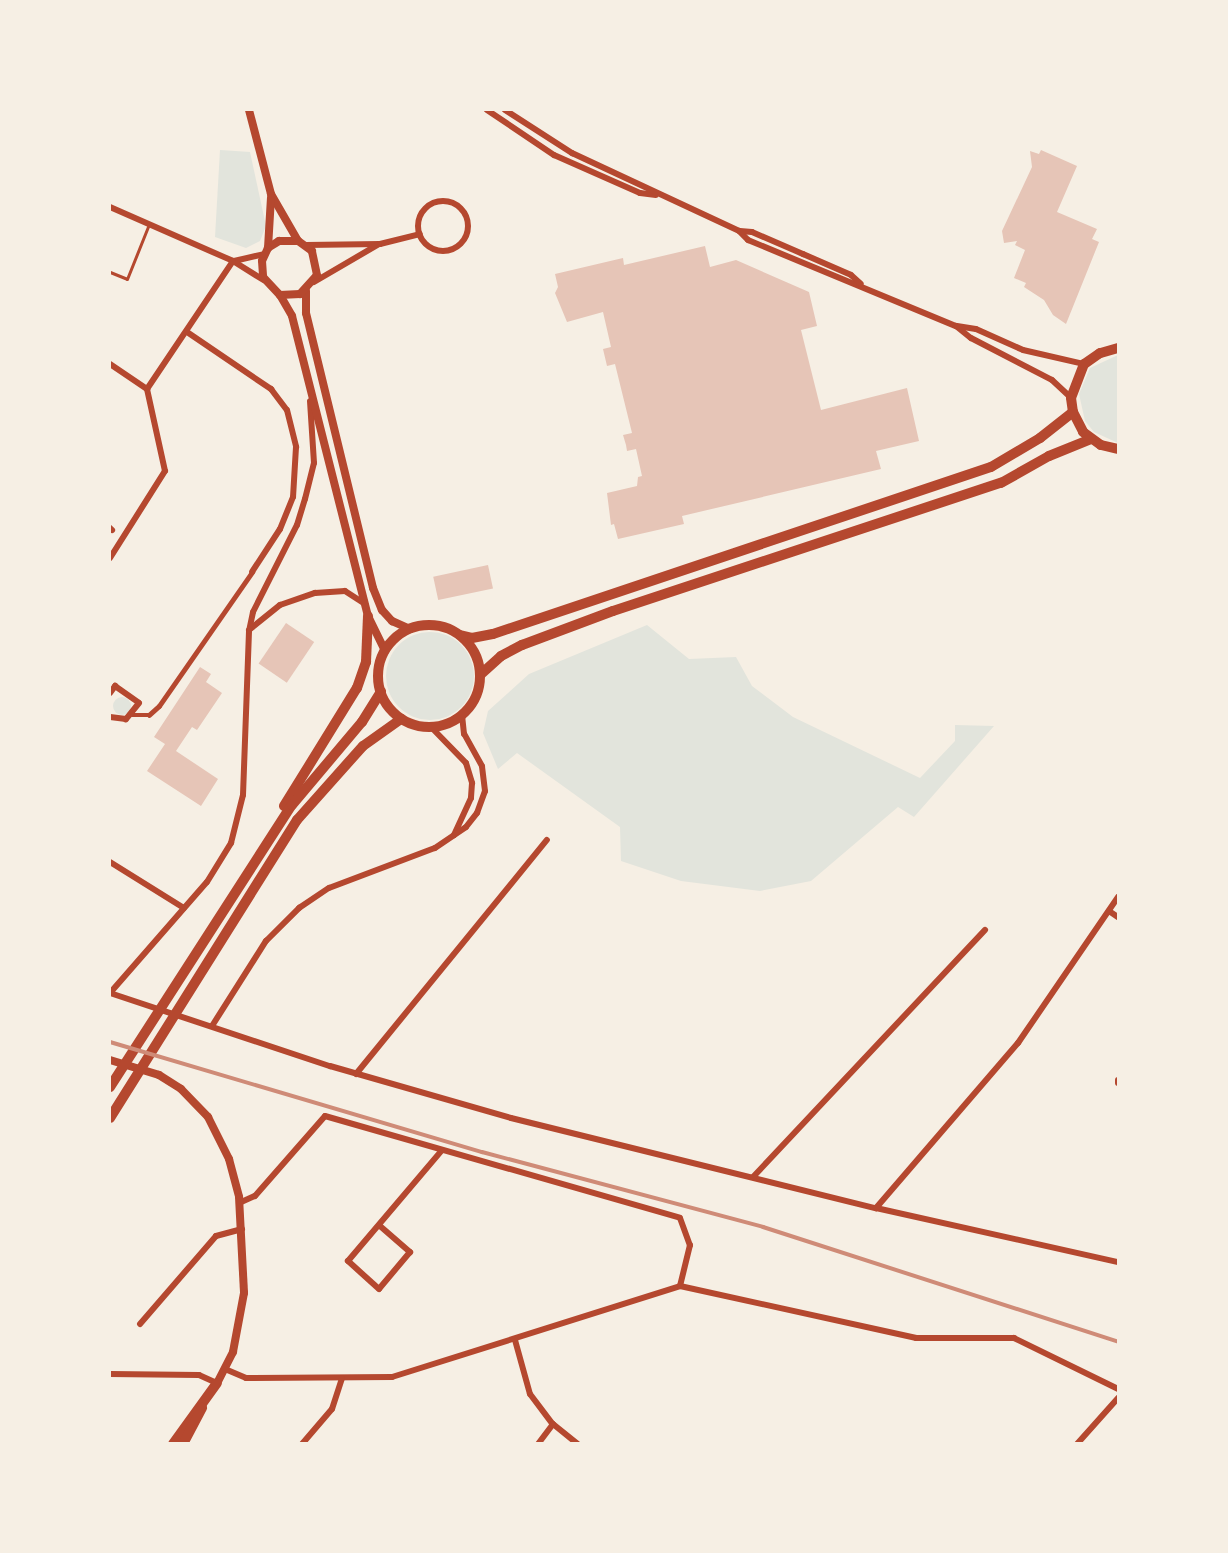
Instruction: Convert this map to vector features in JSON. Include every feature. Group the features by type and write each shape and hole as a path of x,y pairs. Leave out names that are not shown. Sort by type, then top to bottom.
{"main road":[{"path":"1119,348 1100,353 1084,364 1077,374 1071,398 1072,412 1091,440 1119,449"},
{"path":"460,635 477,657 480,675 474,701 462,716 431,727 401,719 381,692 379,672 385,651 410,629 432,625 472,638 493,634 991,467 1028,446 1072,412"},
{"path":"480,675 501,656 538,639 613,611 980,490 1091,440"},
{"path":"112,1083 353,697 366,662 368,616"},
{"path":"210,928 292,806 362,722 381,692"},
{"path":"110,1118 128,1085 297,820 363,746 401,719"},
{"path":"183,1443 217,1383"},
{"path":"173,1443 202,1407"}],"street":[{"path":"249,110 270,194 267,251 261,269 264,280"},
{"path":"487,110 554,155 640,193 656,195"},
{"path":"506,110 560,146 656,195 739,231 752,232 783,245 851,275 861,284 956,326 971,338 1052,380 1071,398"},
{"path":"270,194 318,266 314,282"},
{"path":"436,203 456,205 466,215 466,236 455,248 438,250 420,234 420,218 436,203"},
{"path":"110,207 233,261 264,280 280,295 292,316 364,604 385,651"},
{"path":"147,389 233,261 267,251 279,242 380,244 420,234"},
{"path":"280,295 294,296 306,291 314,282 380,244"},
{"path":"306,291 306,313 373,588 382,610 392,621 410,629"},
{"path":"956,326 976,329 1023,350 1084,364"},
{"path":"132,715 149,715 159,706 280,529 293,497 296,447 287,410 272,389 187,332"},
{"path":"110,364 147,389 165,471 110,558"},
{"path":"309,382 314,463 297,525 253,612 249,631 243,795 231,843 207,882 110,993 356,1074 511,1118 876,1208 1119,1262"},
{"path":"249,631 280,605 300,597 345,591 364,604"},
{"path":"110,693 115,686 138,701 132,715 126,719 110,717"},
{"path":"212,1026 266,941 299,908 329,888 452,838 477,813 484,791 482,766 464,734 462,716"},
{"path":"431,727 459,753 472,783 471,798 452,838"},
{"path":"356,1074 547,840"},
{"path":"110,862 184,908"},
{"path":"876,1208 1018,1043 1119,897"},
{"path":"1109,911 1119,917"},
{"path":"753,1177 985,930"},
{"path":"110,1060 159,1075 195,1101 219,1135 239,1203 245,1271 242,1314 225,1370 217,1383 199,1375 110,1374"},
{"path":"239,1203 255,1196 325,1116 680,1218 690,1245 680,1286"},
{"path":"380,1226 410,1252 379,1289 348,1261 380,1226 442,1150"},
{"path":"140,1324 216,1236 242,1229"},
{"path":"225,1370 246,1378 392,1377 680,1286 916,1338 1014,1338 1119,1389"},
{"path":"515,1340 523,1377 554,1424 578,1443"},
{"path":"302,1443 332,1409 342,1379"},
{"path":"1077,1443 1119,1398"},
{"path":"538,1443 554,1424"}],"lane":[{"path":"110,272 127,279 149,224"}],"shaded area":[{"path":"220,150 250,152 266,226 260,241 246,248 215,237"},
{"path":"1118,355 1118,443 1094,432 1085,421 1079,394 1090,368"},
{"path":"647,625 689,659 736,657 752,686 793,717 920,778 955,741 955,725 994,726 914,817 898,807 811,881 760,891 681,881 621,861 620,827 517,753 498,769 483,733 488,711 529,674"},
{"path":"430,632 447,636 461,645 470,659 474,676 470,693 461,707 447,716 430,720 413,716 399,707 390,693 386,676 390,659 399,645 413,636"},
{"path":"122,697 128,700 131,706 128,712 122,715 116,712 113,706 116,700"}],"building":[{"path":"1041,150 1077,166 1057,212 1097,229 1092,239 1099,242 1066,324 1053,315 1044,300 1024,287 1026,283 1014,278 1025,250 1015,245 1017,241 1004,243 1002,231 1032,167 1030,151 1039,154"},
{"path":"705,246 710,267 736,260 809,292 817,326 801,330 821,410 907,388 919,441 876,451 881,469 682,516 684,524 618,539 614,524 611,525 607,493 637,486 638,477 642,476 636,449 627,451 623,435 632,433 615,364 607,366 603,349 611,347 603,312 567,322 555,293 558,287 555,274 623,258 624,265"},
{"path":"488,565 493,588 438,600 433,577"},
{"path":"286,623 314,642 287,683 259,664"},
{"path":"200,667 211,674 206,682 222,693 197,730 192,727 176,751 218,779 201,806 147,771 165,744 154,737"}],"railway":[{"path":"110,1042 482,1152 763,1227 1118,1342"}]}
